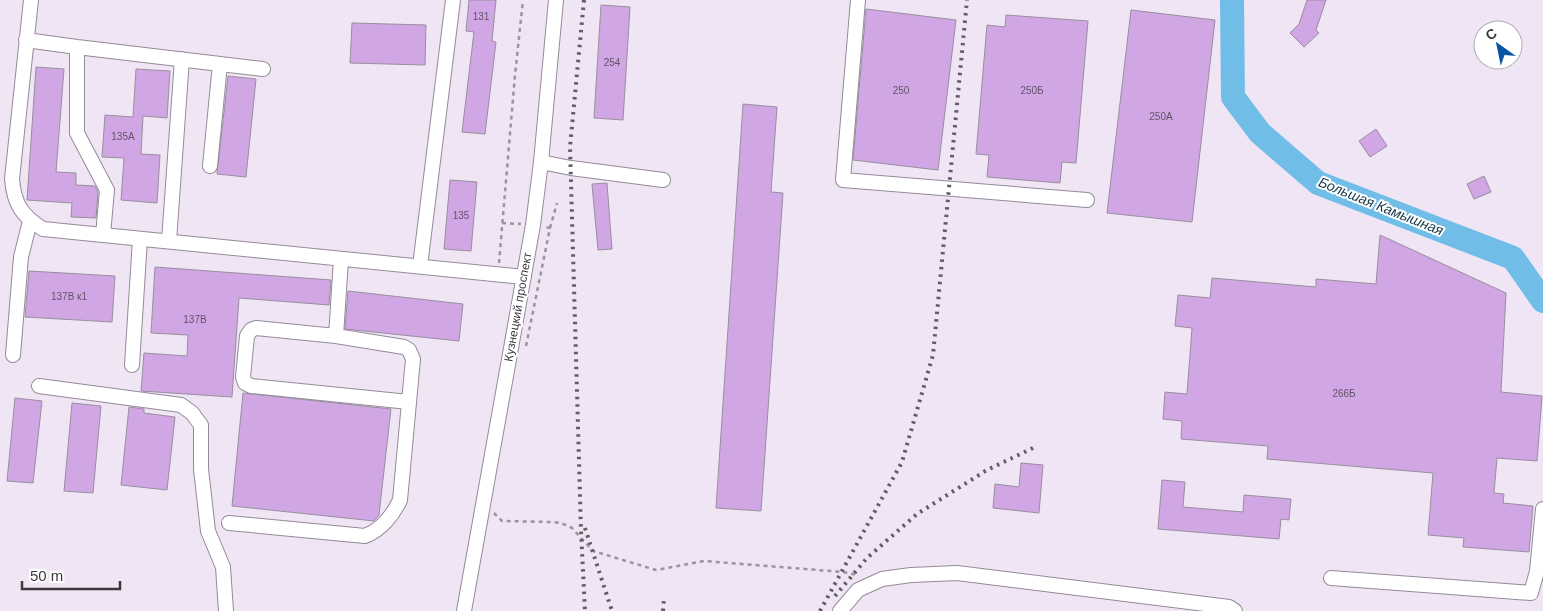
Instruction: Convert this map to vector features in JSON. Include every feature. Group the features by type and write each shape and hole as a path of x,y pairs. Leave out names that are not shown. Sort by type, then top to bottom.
{"street":[{"path":"31,0 12,179 13,194 19,208 30,221 43,229 524,277"},
{"path":"420,266 453,0"},
{"name":"Кузнецкий проспект","path":"464,611 533,225 541,162 556,0"},
{"path":"858,0 843,180 1087,200"},
{"path":"26,40 263,69"},
{"path":"77,47 78,133 107,190 103,235"},
{"path":"169,242 182,60"},
{"path":"210,166 220,64"},
{"path":"541,162 571,168 663,180"},
{"path":"13,355 21,257 30,221"},
{"path":"132,365 140,238"},
{"path":"336,336 341,259"},
{"path":"228,523 356,537 365,536 372,534 389,518 396,510 400,500 413,359 409,350 404,347 336,336 256,328 251,330 247,336 243,377 245,383 251,386 409,402"},
{"path":"39,386 182,405 192,414 200,425 201,469 208,531 223,567 226,611"},
{"path":"1331,578 1531,593 1536,571 1543,509"},
{"path":"840,611 858,590 882,579 911,575 957,573 1203,608 1229,607 1235,611"}],"path":[{"path":"498,274 515,75 524,0"},
{"path":"525,351 550,228 557,203"},
{"path":"502,223 550,228"},
{"path":"494,508 494,513 502,521 562,523 572,528 593,551 656,570 704,560 843,572 882,579"}],"building":[{"path":"469,0 496,0 492,41 496,42 485,134 462,132 474,32 466,31"},
{"path":"1307,0 1326,0 1316,30 1319,33 1304,47 1290,33 1299,24"},
{"path":"601,5 630,7 623,120 594,118"},
{"path":"866,9 956,20 938,170 853,160"},
{"path":"1131,10 1215,20 1192,222 1107,213"},
{"path":"1006,15 1088,21 1076,163 1062,162 1060,183 987,177 989,155 976,154 987,25 1005,27"},
{"path":"352,23 426,25 425,65 350,63"},
{"path":"36,67 64,69 56,172 76,173 76,185 95,186 98,192 96,218 71,217 72,203 27,200"},
{"path":"136,69 170,71 167,118 143,116 141,154 160,155 157,203 121,200 124,158 102,157 105,115 133,117"},
{"path":"228,76 256,79 246,177 217,174"},
{"path":"743,104 777,107 771,192 783,193 761,511 716,508"},
{"path":"1376,129 1387,146 1370,157 1359,141"},
{"path":"1484,176 1491,192 1474,199 1467,184"},
{"path":"450,180 477,182 471,251 444,249"},
{"path":"607,183 612,249 598,250 592,184"},
{"path":"1380,235 1506,293 1501,392 1542,396 1537,461 1497,458 1494,493 1504,494 1503,503 1533,506 1529,552 1463,547 1464,538 1428,535 1433,473 1267,459 1268,446 1181,439 1182,421 1163,419 1165,392 1187,394 1192,328 1175,326 1178,295 1210,298 1212,278 1316,287 1316,279 1376,284"},
{"path":"155,267 331,280 329,305 239,298 232,397 141,391 144,353 187,356 188,335 151,333"},
{"path":"29,271 115,276 112,322 25,317"},
{"path":"348,291 463,304 459,341 345,329"},
{"path":"243,393 391,409 379,515 374,521 232,506"},
{"path":"15,398 42,401 33,483 7,481"},
{"path":"72,403 101,406 93,493 64,491"},
{"path":"129,407 144,409 144,413 175,417 167,490 121,485"},
{"path":"1021,463 1043,465 1039,513 993,508 995,484 1019,487"},
{"path":"1162,480 1185,482 1183,507 1243,512 1244,495 1291,499 1289,520 1281,519 1279,539 1158,529"}],"waterway":[{"name":"Большая Камышная","path":"1232,0 1233,97 1260,133 1318,183 1513,258 1543,301"}],"railway":[{"path":"584,0 570,147 585,611"},
{"path":"820,611 902,462 933,355 967,0"},
{"path":"835,596 867,558 917,514 987,470 1033,448"},
{"path":"585,528 612,611"},
{"path":"663,611 664,598"}]}
